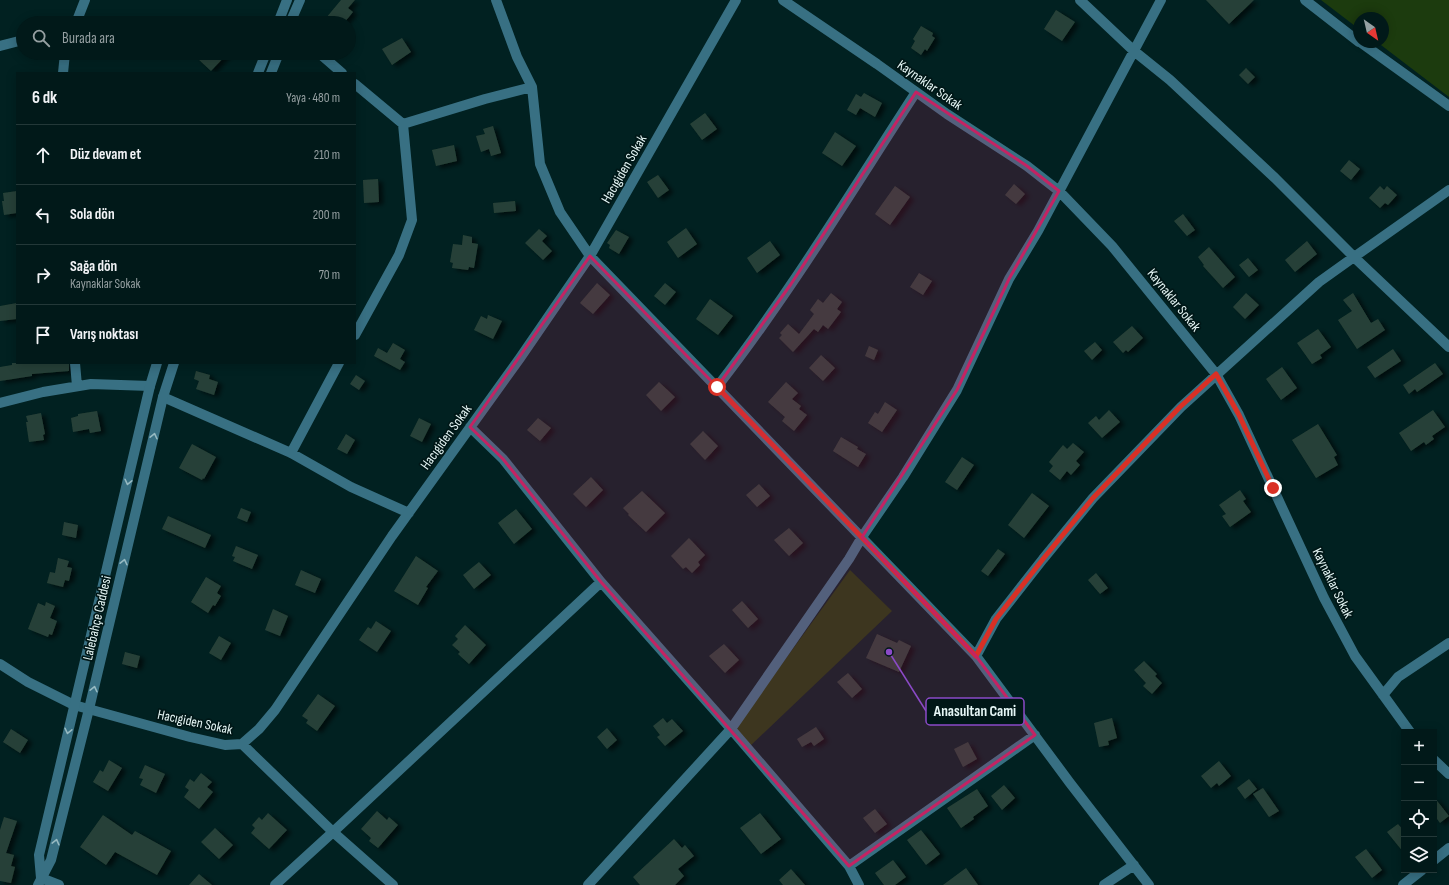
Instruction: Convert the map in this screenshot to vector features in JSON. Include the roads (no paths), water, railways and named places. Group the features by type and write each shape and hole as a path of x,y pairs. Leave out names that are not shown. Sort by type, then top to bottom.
{"street":[{"path":"79,16 85,0"},
{"path":"281,16 288,0"},
{"path":"293,16 300,0"},
{"path":"496,0 517,58 532,87 540,164 560,212 590,256 976,656 1149,885"},
{"name":"Hacıgiden Sokak","path":"0,664 28,682 74,705 190,737 225,745 242,744 259,729 275,710 408,514 590,256 736,0"},
{"name":"Kaynaklar Sokak","path":"783,0 947,114 1027,166 1059,191 1112,246 1216,374 1239,415 1328,605 1355,656 1408,729"},
{"path":"1080,0 1134,51 1170,80 1275,178 1354,257 1449,347"},
{"path":"588,885 731,729 849,559 862,537 903,477 957,390 1009,279 1038,231 1161,0"},
{"path":"1305,0 1353,37"},
{"path":"0,46 16,42"},
{"path":"1367,48 1449,106"},
{"path":"63,72 64,60"},
{"path":"258,72 263,60"},
{"path":"272,72 277,60"},
{"path":"327,60 341,72"},
{"path":"356,85 403,124 412,220 400,255 356,333"},
{"path":"403,124 485,99 532,87"},
{"path":"717,387 752,342 916,92"},
{"path":"976,656 996,619 1043,559 1093,498 1180,407 1319,282 1449,190"},
{"path":"75,364 77,386"},
{"name":"Lalebahçe Caddesi","path":"40,881 39,854 150,386 157,364"},
{"name":"Lalebahçe Caddesi","path":"40,881 51,860 164,397 174,364"},
{"path":"291,453 338,364"},
{"path":"0,403 43,392 91,384 150,386"},
{"path":"164,397 291,453 351,487 408,514"},
{"path":"470,427 503,459 601,582 731,729 849,866 859,885"},
{"path":"275,885 601,582"},
{"path":"1383,695 1398,677 1449,643"},
{"path":"849,866 1035,735"},
{"path":"242,744 333,832 393,885"},
{"path":"1437,763 1449,774"},
{"path":"1437,858 1449,848"},
{"path":"1104,885 1134,865"},
{"path":"1403,885 1418,873"},
{"path":"40,881 60,885"}],"place":[{"name":"Anasultan Cami","path":"889,652"}]}
